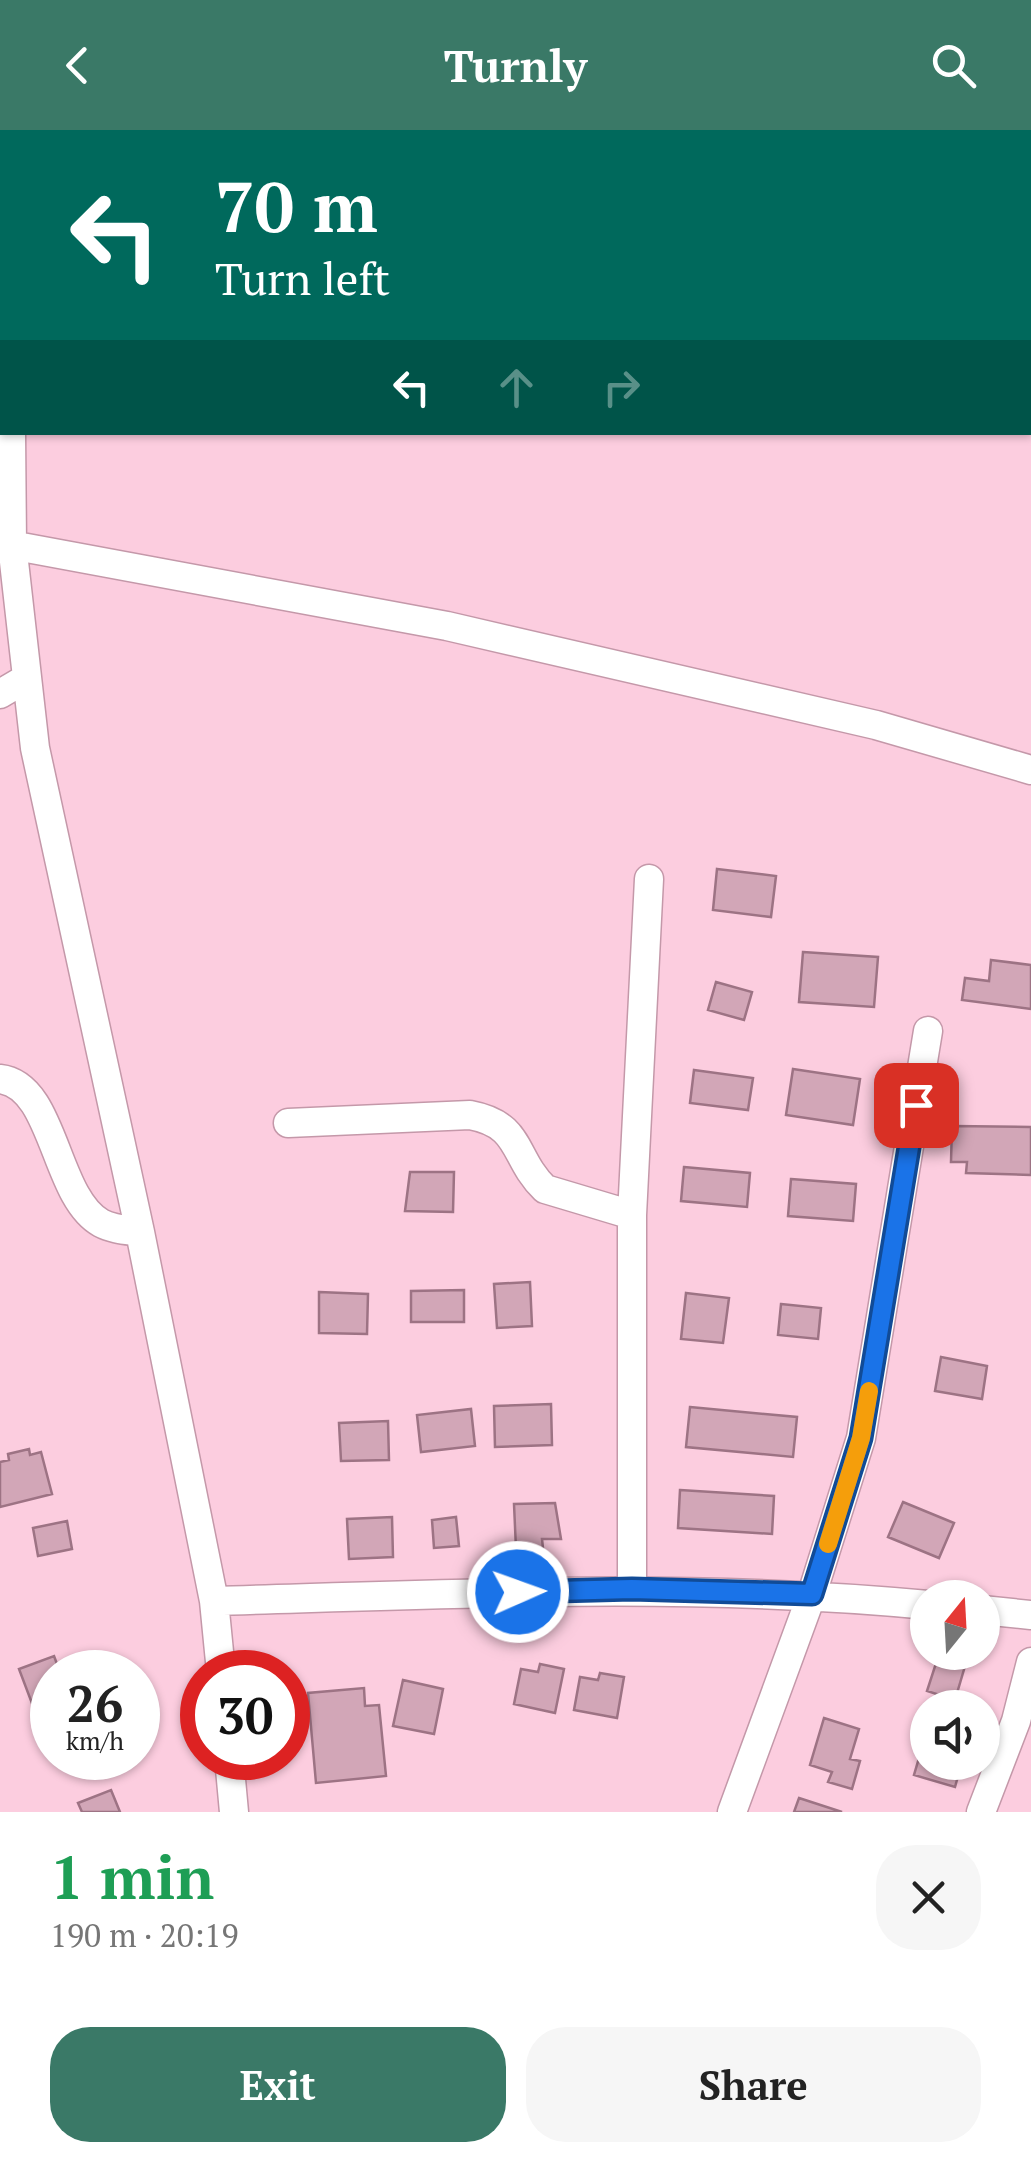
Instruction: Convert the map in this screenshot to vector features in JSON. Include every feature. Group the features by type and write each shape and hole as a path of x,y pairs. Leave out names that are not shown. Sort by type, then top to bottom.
{"street":[{"path":"12,435 6,543 34,748 140,1232 214,1602 218,1650"},
{"path":"6,543 447,626 876,725 1031,770"},
{"path":"0,694 27,678"},
{"path":"632,1589 632,1214 648,880"},
{"path":"732,1812 812,1594 861,1438 928,1031"},
{"path":"0,1079 22,1086 32,1100 69,1182 89,1214 105,1226 140,1232"},
{"path":"288,1123 470,1115 490,1119 505,1126 534,1179 545,1189 632,1214"},
{"path":"214,1602 632,1589 812,1594 910,1603"},
{"path":"1000,1612 1031,1615"},
{"path":"980,1812 1016,1721 1031,1662"},
{"path":"231,1780 234,1812"}],"building":[{"path":"717,869 776,876 771,917 713,910"},
{"path":"803,952 878,957 874,1007 799,1002"},
{"path":"991,960 1031,965 1031,1009 962,1000 965,978 989,981"},
{"path":"716,982 752,992 744,1020 708,1010"},
{"path":"793,1069 860,1079 853,1125 786,1115"},
{"path":"694,1070 753,1078 748,1110 690,1103"},
{"path":"952,1126 1031,1127 1031,1175 966,1173 967,1162 951,1162"},
{"path":"684,1167 750,1173 747,1207 681,1201"},
{"path":"410,1172 454,1172 453,1212 405,1211"},
{"path":"791,1179 856,1184 853,1221 788,1216"},
{"path":"530,1282 532,1326 497,1328 494,1284"},
{"path":"464,1290 464,1322 411,1322 411,1291"},
{"path":"319,1292 368,1294 367,1334 319,1333"},
{"path":"686,1293 729,1298 723,1343 681,1339"},
{"path":"781,1304 821,1308 818,1339 778,1335"},
{"path":"941,1357 987,1366 982,1399 935,1391"},
{"path":"551,1404 552,1445 495,1447 494,1406"},
{"path":"690,1407 797,1417 793,1457 686,1447"},
{"path":"471,1409 475,1446 421,1452 417,1415"},
{"path":"388,1421 389,1460 341,1461 339,1423"},
{"path":"29,1449 30,1455 41,1452 52,1494 0,1507 0,1462 9,1460 8,1454"},
{"path":"680,1490 774,1496 772,1534 678,1528"},
{"path":"903,1502 954,1523 939,1558 888,1537"},
{"path":"555,1503 561,1539 542,1539 543,1548 516,1549 514,1504"},
{"path":"392,1517 393,1557 349,1559 347,1519"},
{"path":"456,1517 459,1546 434,1548 432,1520"},
{"path":"67,1521 72,1549 38,1556 33,1528"},
{"path":"540,1664 564,1669 555,1713 514,1704 521,1669 538,1672"},
{"path":"30,1665 30,1698 19,1669"},
{"path":"934,1670 964,1670 958,1690 927,1690"},
{"path":"600,1673 624,1677 617,1718 574,1710 580,1677 598,1680"},
{"path":"403,1680 443,1689 434,1734 393,1726"},
{"path":"364,1688 365,1706 379,1705 386,1776 316,1783 310,1693"},
{"path":"824,1718 859,1729 850,1759 860,1761 852,1789 828,1782 832,1772 810,1765"},
{"path":"931,1780 957,1780 955,1787"},
{"path":"111,1790 120,1812 82,1812 78,1803"},
{"path":"799,1798 842,1812 794,1812"}],"slow traffic":[{"path":"828,1544 861,1438 869,1391"}],"route":[{"path":"518,1592 632,1589 812,1594 861,1438 916,1105"}]}
